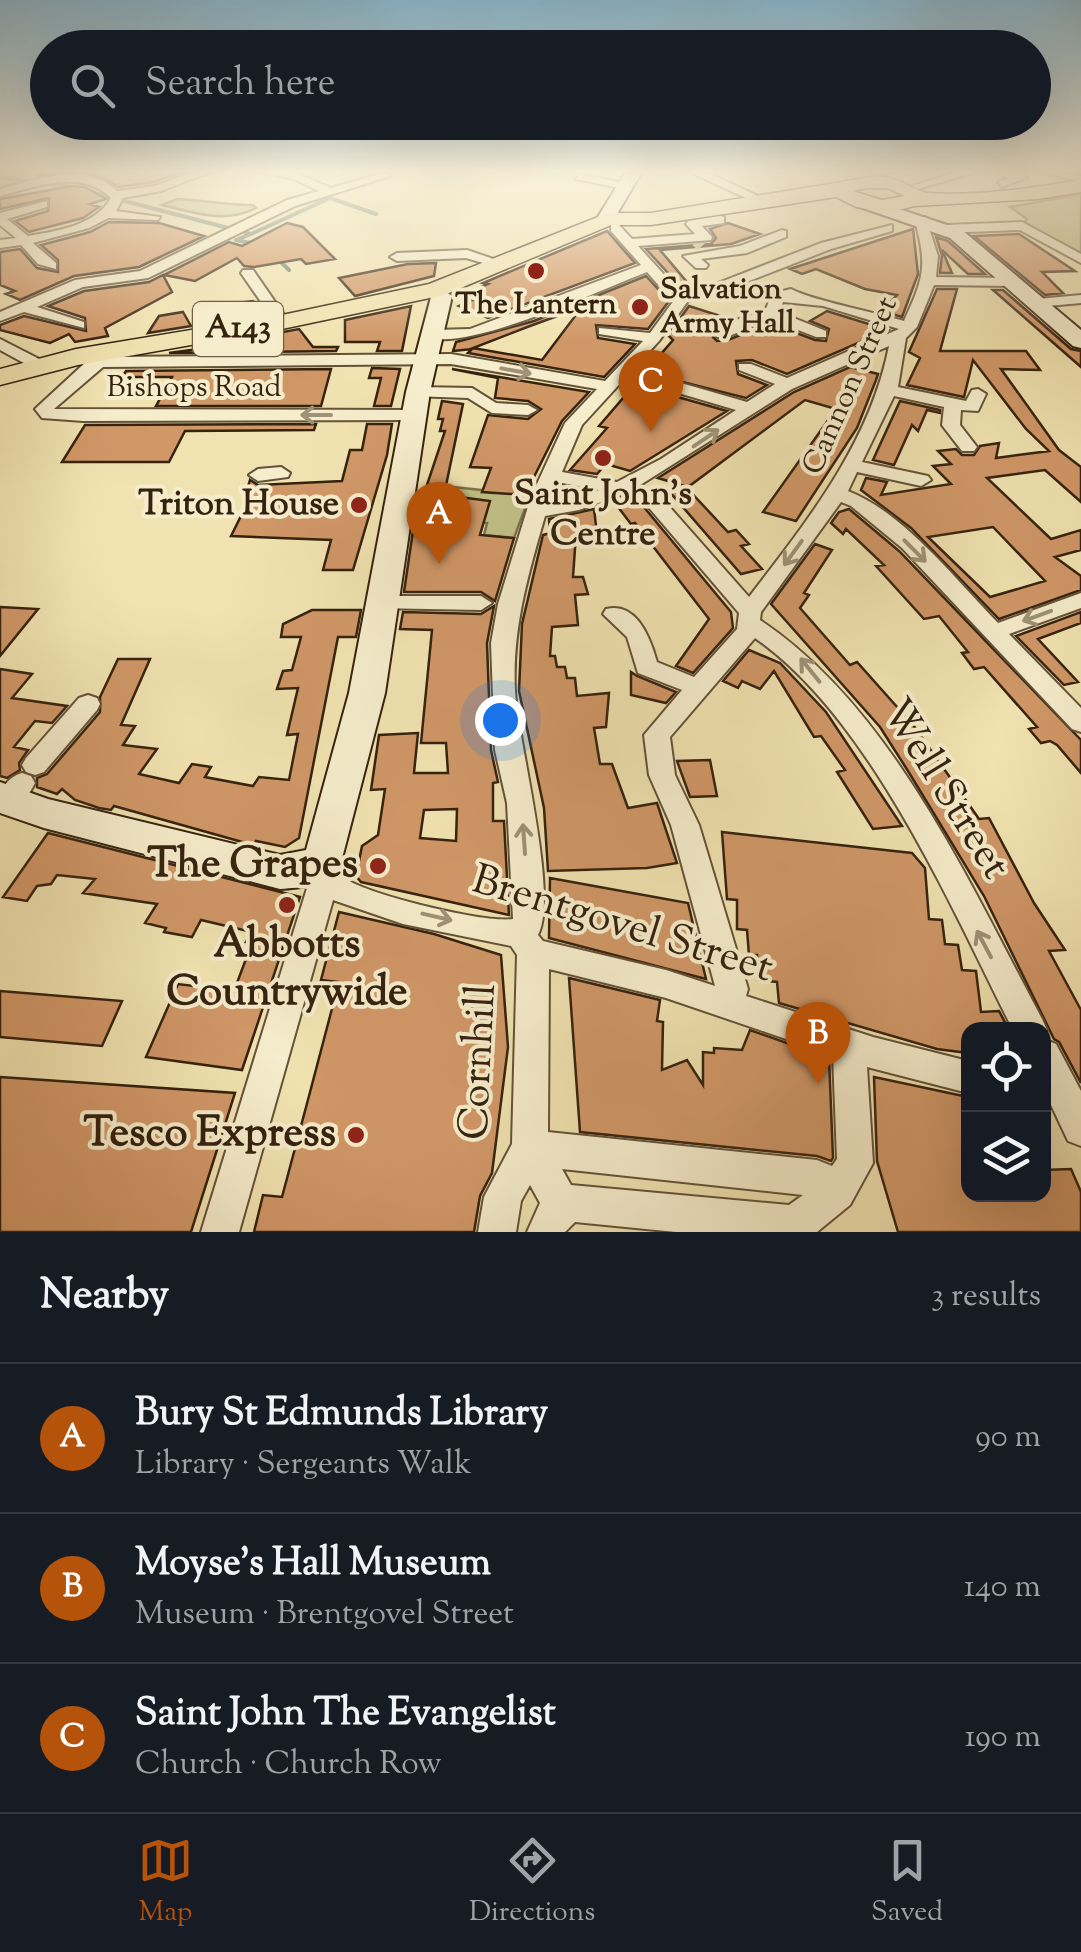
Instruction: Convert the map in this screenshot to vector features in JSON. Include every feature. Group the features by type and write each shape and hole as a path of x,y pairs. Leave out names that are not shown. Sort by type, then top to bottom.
{"main road":[{"name":"A143","path":"0,377 39,365 194,334 282,322 436,290 609,227"}],"street":[{"path":"17,227 40,262 51,266"},
{"path":"0,244 78,227"},
{"path":"0,316 80,283 143,275 242,227"},
{"path":"618,227 673,292 684,298 840,241 888,228"},
{"path":"628,227 742,250 782,234"},
{"path":"693,227 700,243"},
{"name":"Cannon Street","path":"728,1004 732,989 712,910 685,826 662,775 657,735 750,618 836,494 891,382 904,332 929,281 931,256 923,227"},
{"path":"949,227 1081,341"},
{"path":"1025,227 1081,259"},
{"path":"397,256 467,254 504,264"},
{"path":"433,335 472,334 650,266"},
{"path":"248,273 282,322"},
{"path":"929,281 1013,282"},
{"path":"729,283 778,298 824,302 904,332"},
{"path":"772,314 778,298 811,286"},
{"path":"220,1232 331,842 367,692 416,403 442,296 436,290"},
{"name":"Cornhill","path":"498,1232 504,1197 530,1148 526,942 529,913 521,803 508,750 503,644 496,604 574,423 654,338 684,298"},
{"path":"1037,302 1081,299"},
{"path":"23,307 79,325"},
{"path":"722,334 740,322 772,314 822,334"},
{"path":"605,330 654,338"},
{"path":"537,512 570,508 623,490 789,384 904,332"},
{"path":"0,344 39,365"},
{"path":"427,360 451,360 606,386"},
{"name":"Bishops Road","path":"416,403 84,416 45,412 93,364 427,360"},
{"path":"839,362 952,404 972,407 978,394"},
{"path":"745,367 789,384"},
{"path":"681,388 749,408"},
{"path":"416,403 472,393 484,406 528,410"},
{"path":"952,404 951,425 968,447"},
{"path":"851,465 921,480"},
{"path":"258,474 280,474"},
{"name":"Well Street","path":"552,476 623,490 658,504 750,618 794,650 862,736 936,854 1026,1022"},
{"path":"836,494 858,502 909,544 1081,723"},
{"path":"994,632 1081,600"},
{"path":"382,603 496,604"},
{"path":"614,614 647,634 635,660 666,677 697,687"},
{"path":"88,704 16,786 44,813 240,864 318,877"},
{"name":"Brentgovel Street","path":"318,877 383,905 504,933 849,1044 961,1075"},
{"path":"836,1192 817,1178 530,1148 552,1220 575,1203 796,1228 836,1192 855,1163 849,1044"},
{"path":"1051,1068 1079,1119"},
{"path":"1051,1101 1079,1119"}],"green space":[{"path":"1027,227 1081,227 1081,257"},
{"path":"453,487 530,495 514,538 484,535 487,523 445,519"}],"building":[{"path":"99,227 175,227 204,236 139,267 74,276 20,300 6,294 15,291 0,285 0,252 20,249 37,268 58,272 58,260 41,245"},
{"path":"278,227 303,227 335,259 306,264 301,259 254,267 244,266 237,258 195,281 164,275 229,242 242,246"},
{"path":"741,227 760,234 731,244 660,250 692,288 680,286 646,249 711,244 716,238 710,229"},
{"path":"913,229 918,274 902,317 882,311 897,295 865,289 816,269 802,274 790,269"},
{"path":"607,231 635,263 488,318 459,306 481,293 474,290 488,284 483,283"},
{"path":"1019,234 1075,271 1042,272 1063,293 1045,295 974,236"},
{"path":"936,237 948,241 985,274 968,274 942,250 952,273 940,273 942,255"},
{"path":"436,263 434,276 355,296 339,278 408,264"},
{"path":"163,275 172,292 105,328 108,336 75,342 69,334 50,343 0,330 0,325 24,316 86,331 85,318 48,306 84,291 149,282"},
{"path":"646,276 669,301 648,329 596,325 598,338 635,344 604,377 468,353 472,349 453,351 456,342 534,321","holes":["582,307 542,360 473,348"]},
{"path":"937,289 957,289 940,351 1026,351 1040,370 1001,369 1059,450 1081,467 1081,502 1045,470 987,478 1051,539 1081,530 1081,550 1055,557 1081,576 1081,590 999,619 911,528 861,490 866,478 887,482 881,495 951,484 933,466 951,464 938,451 956,449 962,455 974,455 980,446 999,443 996,458 1049,451 1026,429 973,360 964,397 907,385 920,358 909,352","holes":["993,527 1045,581 990,597 928,537"]},
{"path":"993,290 1003,290 1071,349 1081,351 1081,367"},
{"path":"253,301 262,315 228,320 219,305"},
{"path":"411,306 402,351 377,351 380,342 345,342 345,320"},
{"path":"689,306 730,319 715,328 713,337 717,341 770,323 826,341 829,329 810,321 827,311 888,330 787,374 752,360 736,361 738,374 767,385 746,398 674,380 674,396 727,411 630,471 606,464 597,474 570,470 607,428 599,426 673,340 668,335"},
{"path":"183,312 191,326 148,333 159,316"},
{"path":"299,329 313,347 338,347 336,351 169,353 241,343 240,340"},
{"path":"850,367 878,374 857,428 796,521 763,512 836,409 805,400 688,487 658,478 794,392"},
{"path":"372,368 400,369 391,406 374,406 381,378 369,378"},
{"path":"331,369 321,406 156,406 172,377 122,377 126,371"},
{"path":"452,369 589,392 562,421 525,495 482,492 491,468 470,467 488,415 528,419 541,409 528,401 495,398 498,378"},
{"path":"442,401 463,404 444,495 490,501 480,535 514,538 495,601 481,592 404,592 414,524 445,431 440,431 443,419 438,419"},
{"path":"900,401 940,413 927,410 918,431 912,425 894,465 873,460"},
{"path":"316,424 314,430 185,431 169,462 62,462 85,425"},
{"path":"367,424 392,424 387,455 353,570 323,570 331,540 231,536 249,500 244,500 250,480 258,485 342,481 350,450 362,450"},
{"path":"685,486 728,532 736,530 749,544 741,546 762,569 741,574 668,490"},
{"path":"626,500 643,506 731,612 733,628 693,673 676,666 709,619 615,503"},
{"path":"594,509 597,534 576,535 573,577 583,577 588,594 575,595 578,625 552,627 550,656 555,656 557,667 565,667 567,678 575,678 577,696 609,693 606,727 594,728 600,764 612,764 628,808 657,803 677,863 647,868 548,871 544,808 519,691 522,624 543,535 550,533 549,519"},
{"path":"849,509 899,551 1081,740 1081,773 1057,745 1050,741 1041,743 1029,729 1037,727 984,667 974,669 962,653 968,652 939,616 924,619 876,566 884,565 846,529 843,534 831,523 839,512"},
{"path":"815,544 832,550 804,593 809,595 800,608 850,665 857,662 914,726 979,819 989,818 1034,903 1065,950 1049,951 1081,1010 1081,1083 1054,1039 1051,1022 1046,1022 984,896 880,727 771,604"},
{"path":"494,606 487,643 491,750 498,782 493,783 493,821 504,821 509,915 361,882 356,876 362,846 378,835 385,789 371,790 379,735 418,733 414,773 448,773 446,743 421,743 432,630 400,629 403,612 481,614","holes":["457,809 456,841 420,838 424,810"]},
{"path":"0,607 38,609 0,656"},
{"path":"312,610 361,610 356,637 338,637 299,838 285,847 256,841 253,845 114,806 111,810 99,808 75,800 62,789 57,794 37,787 37,778 47,774 100,712 100,697 118,659 150,659 121,725 135,726 123,745 157,749 139,774 179,783 192,764 211,767 205,777 253,786 259,777 289,780 298,734 287,735 298,688 277,689 283,671 292,670 301,637 281,637 283,624"},
{"path":"1081,612 1081,623 1038,639 1078,682 1064,685 1016,636"},
{"path":"749,650 780,663 826,712 902,826 873,829 837,772 845,770 821,736 814,737 774,671 760,689 742,681 738,688 723,681"},
{"path":"0,669 32,674 12,698 67,706 52,723 35,721 14,747 28,750 19,763 20,770 7,778 0,776"},
{"path":"631,672 676,692 666,703 631,695"},
{"path":"710,760 717,796 690,797 677,761"},
{"path":"722,832 912,853 925,868 929,919 942,920 945,944 958,945 962,970 976,971 981,1012 999,1011 1005,1022 961,1022 961,1052 937,1049 779,1003 777,982 758,980 757,955 749,955 747,930 737,929 737,900 727,899"},
{"path":"48,833 300,897 242,1070 146,1057 178,984 234,991 252,943 246,942 252,932 201,920 192,937 164,932 166,928 145,923 157,904 83,893 95,879 57,875 51,884 37,886 27,901 3,897"},
{"path":"550,878 688,903 706,979 549,938"},
{"path":"339,912 434,934 501,955 508,1047 492,1173 480,1196 474,1232 254,1232 263,1195 282,1197 309,1096 339,982 321,980"},
{"path":"569,978 660,1000 657,1021 663,1022 662,1070 687,1060 703,1085 703,1052 714,1053 714,1048 742,1050 750,1030 829,1058 831,1161 817,1156 580,1132"},
{"path":"0,991 122,1001 102,1046 0,1037"},
{"path":"0,1077 235,1093 191,1232 0,1232"},
{"path":"874,1077 961,1096 961,1202 1051,1202 1051,1170 1071,1169 1081,1192 1081,1232 898,1232 877,1161"}],"waterway":[{"path":"226,227 251,234"},
{"path":"251,234 265,227"},
{"path":"251,234 236,240 255,244"},
{"path":"277,258 289,270"}],"tunnel":[{"path":"697,241 702,246"}],"place":[{"name":"The Lantern","path":"536,271"},
{"name":"Salvation Army Hall","path":"640,307"},
{"name":"Saint John The Evangelist","path":"651,432"},
{"name":"Saint John's Centre","path":"603,458"},
{"name":"Triton House","path":"359,505"},
{"name":"Bury St Edmunds Library","path":"439,564"},
{"name":"The Grapes","path":"378,866"},
{"name":"Abbotts Countrywide","path":"287,905"},
{"name":"Moyse's Hall Museum","path":"818,1084"},
{"name":"Tesco Express","path":"356,1135"}]}
